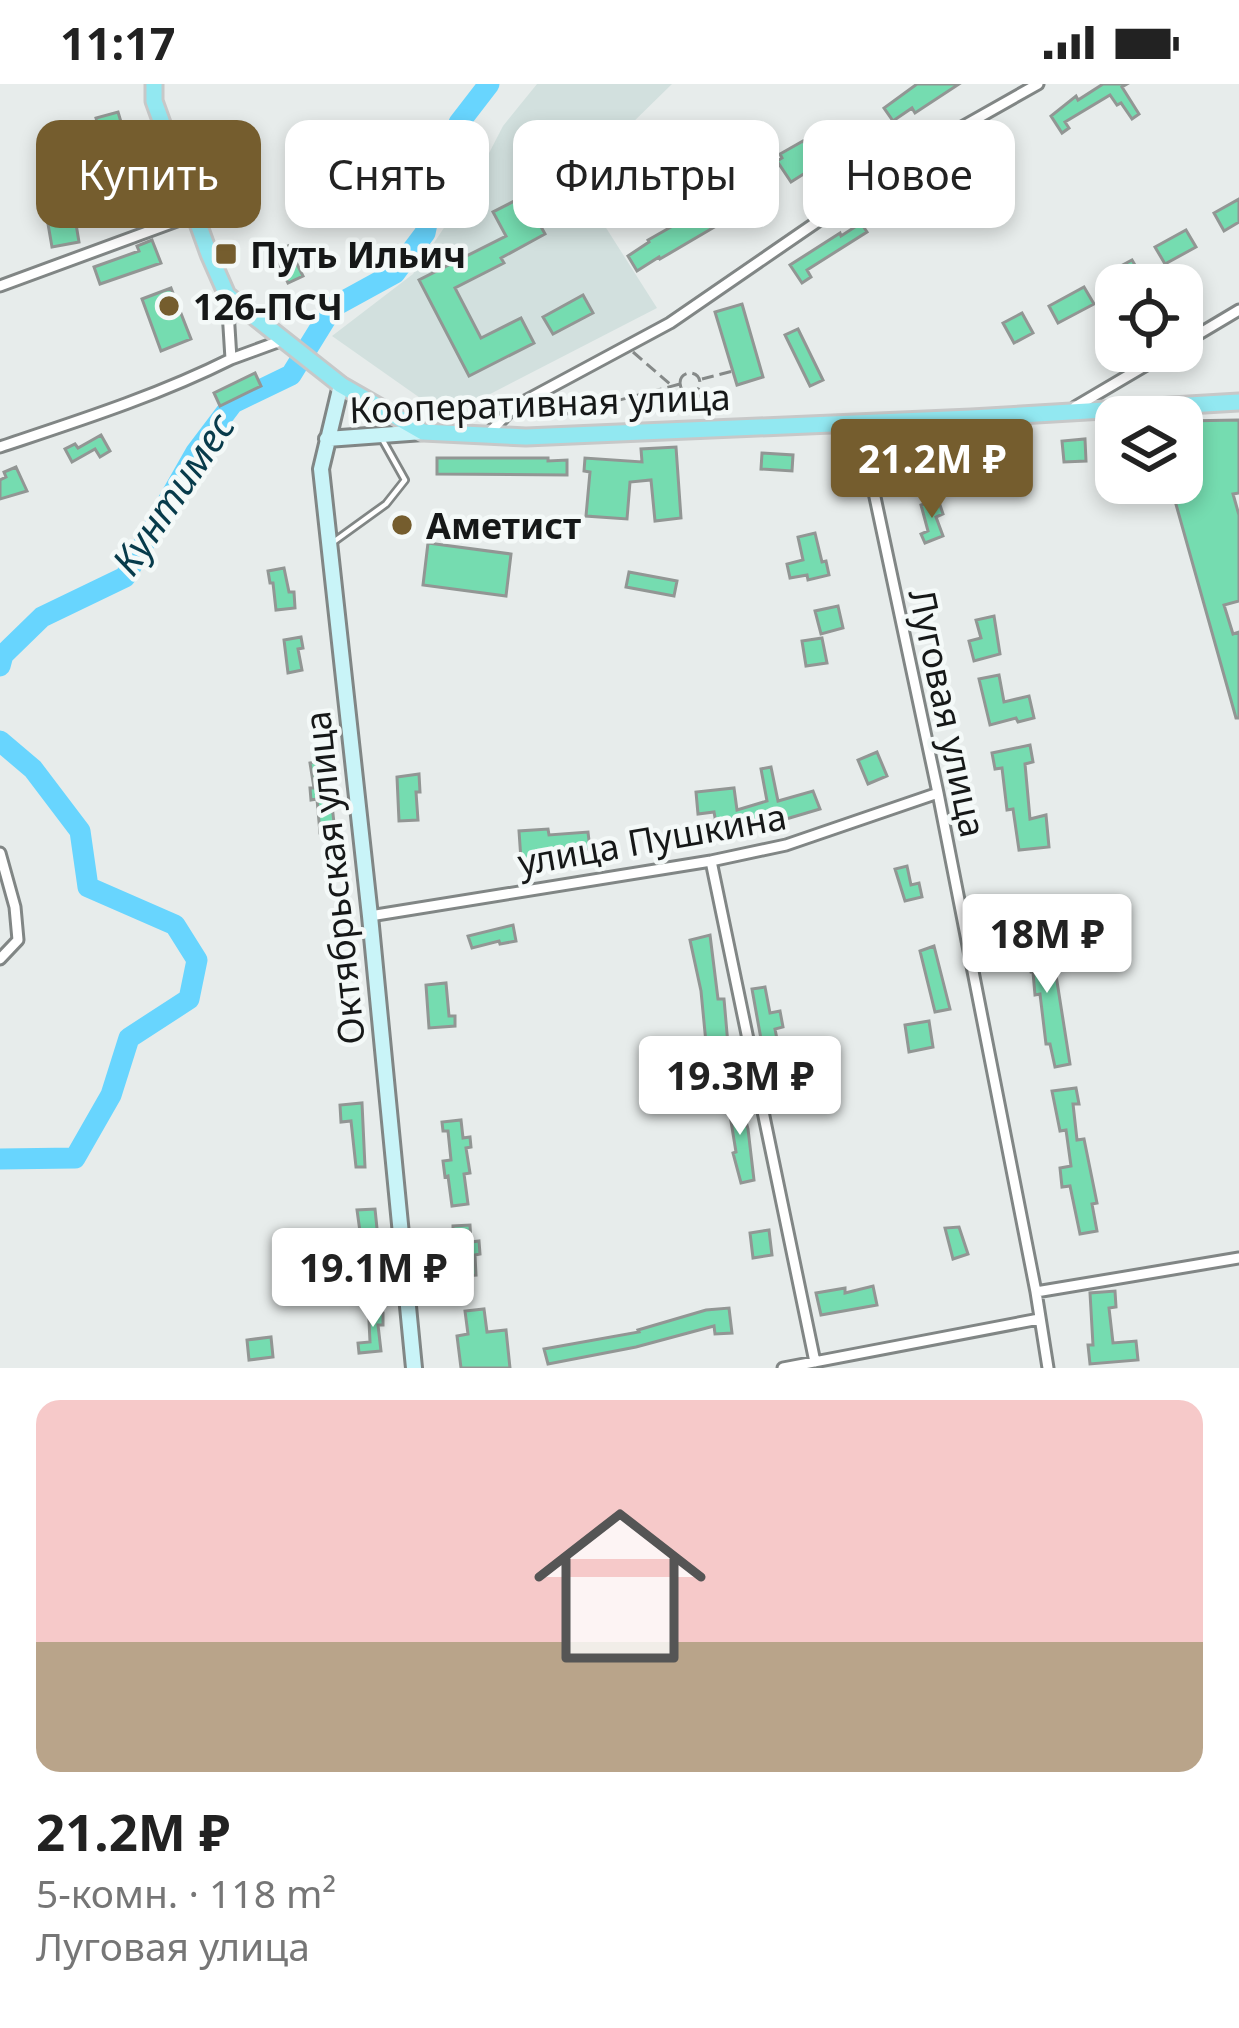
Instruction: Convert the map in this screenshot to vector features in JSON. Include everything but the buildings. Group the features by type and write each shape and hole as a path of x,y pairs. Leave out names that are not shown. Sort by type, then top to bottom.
{"main road":[{"path":"152,90 163,120"},
{"path":"201,228 227,295 341,385 423,432"},
{"name":"Кооперативная улица","path":"423,432 486,436 970,418 1239,402"}],"street":[{"path":"486,436 511,410 670,323 923,148 1039,84"},
{"path":"0,286 158,228"},
{"path":"227,295 231,358"},
{"path":"1203,331 1239,310"},
{"path":"0,447 118,407 283,340"},
{"path":"1065,413 1134,372"},
{"name":"Октябрьская улица","path":"341,385 321,469 414,1368"},
{"name":"Луговая улица","path":"859,422 938,793 1048,1368"},
{"name":"Кооперативная улица","path":"327,439 423,432"},
{"name":"улица Пушкина","path":"370,916 786,845 938,793"},
{"path":"0,853 15,907 17,940 0,959"},
{"path":"711,861 814,1362"},
{"path":"1036,1292 1239,1258"},
{"path":"783,1368 1039,1319"}],"lane":[{"path":"327,546 386,503 406,480 379,434"}],"path":[{"path":"627,346 672,387"},
{"path":"726,406 683,390 681,378 689,373 700,380 733,371"},
{"path":"692,393 700,380"},
{"path":"563,416 680,385"}],"shaded area":[{"path":"537,84 672,84 635,120 513,120 513,228 606,228 657,308 465,407 423,400 332,336 413,274 444,228 489,228 489,153 503,126"}],"waterway":[{"name":"Кунтимес","path":"0,666 3,655 42,617 125,577 196,452 233,403 291,375 333,307 395,273 425,233 436,181 459,123 489,84"},
{"name":"Кунтимес","path":"0,741 33,769 80,831 88,887 175,925 197,960 189,999 129,1038 111,1095 75,1158 0,1159"}],"place":[{"name":"Путь Ильич","path":"226,254"},
{"name":"126-ПСЧ","path":"169,306"},
{"name":"Аметист","path":"402,525"}]}
